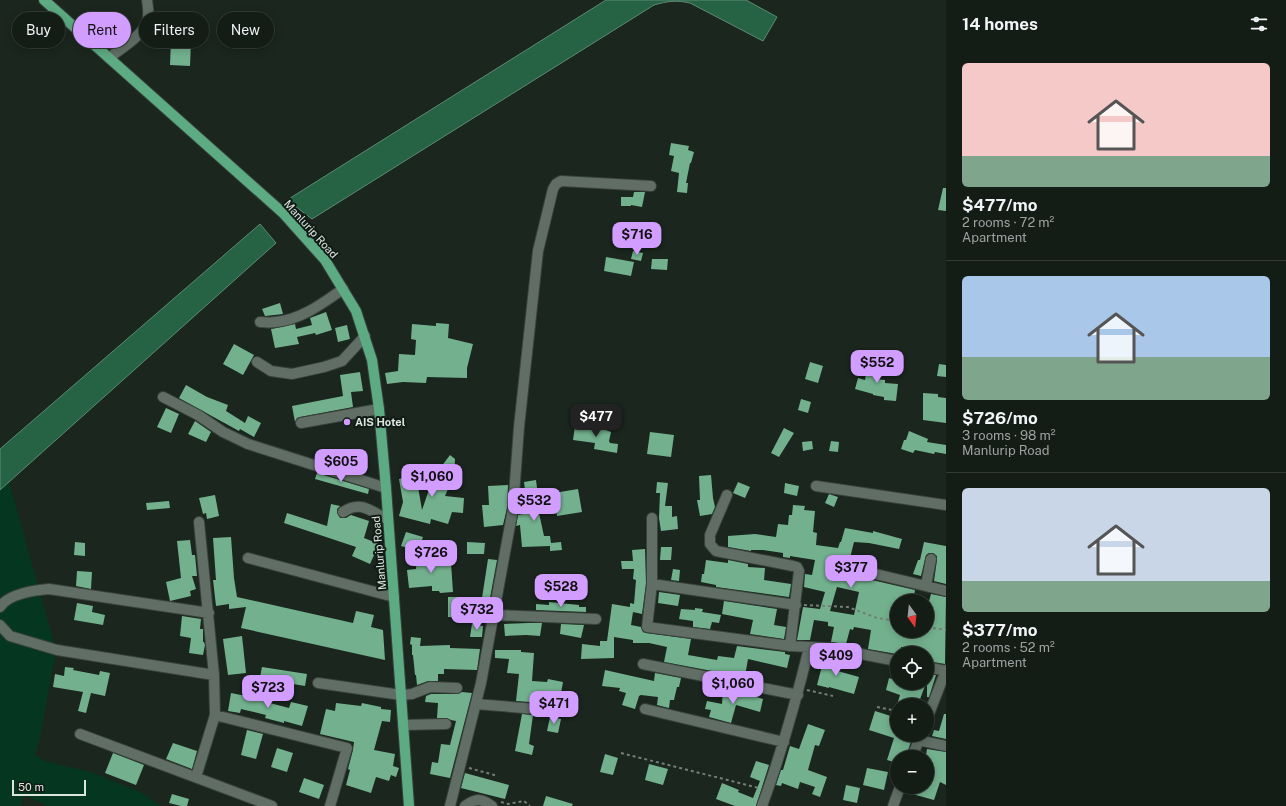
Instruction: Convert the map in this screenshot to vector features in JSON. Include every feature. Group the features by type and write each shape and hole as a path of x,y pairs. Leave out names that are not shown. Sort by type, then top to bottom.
{"main road":[{"name":"Manlurip Road","path":"44,0 283,213 325,260 356,311 372,360 379,409 409,806"}],"street":[{"path":"109,58 137,35 146,25 148,0"},
{"path":"450,806 476,704 513,509 519,427 538,251 553,188 561,181 651,186"},
{"path":"260,322 276,322 300,315 310,311 343,290"},
{"path":"257,362 271,371 292,374 324,367 342,361 365,336"},
{"path":"163,397 198,415 223,432 248,444 386,488"},
{"path":"302,423 379,409"},
{"path":"816,486 946,505"},
{"path":"727,495 710,535 710,544 716,550 797,567 799,571 790,646"},
{"path":"343,512 350,508 360,506 387,519"},
{"path":"652,518 652,584 647,627 790,646 830,648 890,660"},
{"path":"196,778 215,715 214,674 209,613 199,522"},
{"path":"248,558 394,597"},
{"path":"926,586 931,559"},
{"path":"862,571 946,591"},
{"path":"652,584 796,605"},
{"path":"0,606 3,601 31,590 50,589 209,613"},
{"path":"494,615 596,619"},
{"path":"0,625 10,636 57,650 214,674"},
{"path":"762,806 784,742 799,691 809,648"},
{"path":"643,664 799,691"},
{"path":"934,668 946,671 934,701"},
{"path":"318,682 401,695 412,694 430,687 457,688"},
{"path":"476,704 560,711"},
{"path":"644,710 784,742"},
{"path":"215,715 347,748 330,806"},
{"path":"403,725 446,724"},
{"path":"80,734 272,806"},
{"path":"932,742 946,746"},
{"path":"893,806 897,794"},
{"path":"465,806 476,800 484,800 492,806"}],"path":[{"path":"796,605 848,607 877,618 890,620"},
{"path":"934,628 946,630"},
{"path":"799,691 833,696"},
{"path":"877,707 890,710"},
{"path":"621,753 768,790"},
{"path":"460,766 498,776"},
{"path":"510,806 508,804 524,801 530,806"}],"shaded area":[{"path":"606,0 746,0 777,17 763,41 690,3 672,1 654,5 312,219 287,200"},
{"path":"260,224 276,243 0,490 0,449"},
{"path":"0,450 56,650 41,732 35,755 44,761 91,772 142,793 161,806 48,806 24,795 20,806 0,806"}],"building":[{"path":"171,48 191,48 190,66 170,65"},
{"path":"671,143 689,146 688,150 694,152 686,183 688,183 687,193 677,192 679,173 671,171 674,156 669,155"},
{"path":"943,188 946,188 946,211 938,210"},
{"path":"634,192 645,192 642,207 631,205 621,206 621,197 633,197"},
{"path":"633,251 643,253 641,261 631,259"},
{"path":"606,257 634,262 631,276 604,271"},
{"path":"652,259 668,259 667,270 651,269"},
{"path":"280,303 283,314 265,316 262,309"},
{"path":"326,312 332,330 316,335 315,333 297,337 299,344 275,348 271,329 295,324 296,329 312,325 310,318"},
{"path":"436,323 449,324 448,338 473,344 467,368 467,378 427,377 426,383 403,382 387,384 385,373 398,371 399,354 415,355 416,340 411,339 412,324 436,326"},
{"path":"347,325 350,339 338,342 335,328"},
{"path":"234,344 254,355 243,375 223,364"},
{"path":"868,361 878,362 875,379 885,380 885,383 898,384 896,401 884,400 884,397 855,389 858,378 865,380"},
{"path":"810,362 823,366 818,383 805,379"},
{"path":"939,364 946,365 946,377 937,376"},
{"path":"360,372 363,391 351,392 353,407 300,417 297,418 295,422 292,406 343,396 340,375"},
{"path":"186,385 207,397 228,405 226,411 245,423 248,416 261,423 254,437 240,429 239,431 179,398"},
{"path":"923,393 938,394 938,397 946,398 946,423 923,420"},
{"path":"801,399 811,402 808,413 798,410"},
{"path":"166,408 179,414 171,433 157,427"},
{"path":"195,421 211,432 206,442 188,434"},
{"path":"575,426 603,429 611,432 609,441 610,443 618,444 617,453 594,449 595,443 573,440"},
{"path":"784,428 794,433 779,457 771,453"},
{"path":"909,431 928,439 927,442 946,445 946,454 935,452 934,454 915,450 913,453 901,449"},
{"path":"650,432 674,435 671,457 647,454"},
{"path":"812,441 813,449 803,451 802,442"},
{"path":"831,441 839,442 838,452 829,451"},
{"path":"450,455 455,459 454,482 451,482 445,496 464,498 463,513 452,512 448,524 431,519 430,524 399,516 403,502 399,479 407,477 408,483 417,481 422,510 431,484 440,487 441,467"},
{"path":"317,473 369,489 368,494 315,479"},
{"path":"711,475 715,507 712,514 700,516 697,500 700,500 699,476"},
{"path":"536,480 539,504 537,504 544,536 550,536 551,543 561,542 562,550 550,551 550,546 522,547 520,525 516,526 518,515 528,513 524,482"},
{"path":"657,482 668,483 665,506 672,506 672,517 677,516 678,529 661,531 659,518 660,493 656,493"},
{"path":"738,482 750,487 745,498 733,493"},
{"path":"785,483 799,486 797,496 784,493"},
{"path":"508,485 507,508 503,525 484,527 482,505 489,505 488,486"},
{"path":"578,489 582,512 557,516 554,493"},
{"path":"829,494 838,497 834,507 825,503"},
{"path":"215,495 219,516 207,519 206,513 203,514 199,498"},
{"path":"169,501 170,508 147,510 146,503"},
{"path":"331,504 340,506 337,509 337,512 340,518 346,518 351,515 369,521 364,538 379,544 370,564 352,556 356,547 284,523 287,513 327,526"},
{"path":"793,505 805,506 804,510 815,511 813,532 817,533 816,545 838,548 845,528 873,533 873,531 902,539 899,549 869,543 854,542 846,574 915,590 914,594 890,594 890,638 934,638 934,595 946,597 945,664 934,662 934,646 890,646 890,653 868,649 871,630 854,627 853,630 850,629 846,644 831,642 834,627 828,626 828,622 814,620 810,640 797,640 803,607 820,609 825,592 804,587 805,574 812,575 815,560 790,556 790,558 783,557 783,553 763,550 751,551 728,547 728,536 755,534 776,537 778,524 788,525 789,515 792,515","holes":["837,587 859,592 854,615 830,611"]},
{"path":"406,532 423,537 418,551 401,546"},
{"path":"231,537 237,597 353,623 356,611 374,615 371,627 383,630 385,660 241,628 246,607 229,609 229,604 216,606 213,580 216,580 213,538"},
{"path":"190,540 192,555 195,555 197,576 192,576 196,589 190,591 191,596 170,601 166,582 181,578 177,541"},
{"path":"75,542 85,543 85,556 74,555"},
{"path":"467,542 485,543 484,554 467,554"},
{"path":"924,542 946,546 946,584 934,581 937,556 933,553 926,555 921,576 913,574 918,560 920,560"},
{"path":"661,547 672,547 671,560 660,560"},
{"path":"645,549 646,584 642,614 633,612 631,625 641,627 643,632 646,633 691,639 688,655 717,660 718,656 734,658 737,646 785,652 785,654 790,655 787,668 748,659 745,676 723,673 664,662 667,647 649,643 633,643 633,640 614,637 614,658 581,659 582,644 600,646 600,641 607,641 612,604 630,607 630,603 634,604 636,580 633,579 634,569 622,569 621,561 633,561 632,550"},
{"path":"417,554 441,555 440,564 451,563 453,592 440,593 439,591 432,591 432,586 409,588 407,570 416,569"},
{"path":"488,559 497,560 490,598 482,598"},
{"path":"706,560 728,563 728,560 748,564 748,567 765,568 764,580 791,584 789,597 716,587 716,585 701,582"},
{"path":"673,569 680,570 679,581 671,580"},
{"path":"77,571 92,572 91,589 76,586"},
{"path":"659,592 680,595 678,606 658,603"},
{"path":"448,597 473,597 473,618 448,617"},
{"path":"724,601 777,609 774,625 786,627 784,639 750,634 753,620 722,614"},
{"path":"549,602 579,605 579,607 586,607 586,612 536,610 536,604 549,605"},
{"path":"77,603 93,606 92,612 105,615 103,625 74,620"},
{"path":"695,608 703,609 702,612 721,615 719,623 712,622 710,629 693,627 693,621 679,619 681,609 695,610"},
{"path":"182,616 201,619 200,629 203,629 203,642 205,645 203,655 189,653 191,638 180,636"},
{"path":"542,623 540,636 505,636 504,624"},
{"path":"472,624 483,626 482,637 470,637"},
{"path":"561,624 584,625 581,638 560,634"},
{"path":"242,636 246,673 228,675 223,639"},
{"path":"411,637 421,638 420,646 450,645 450,648 480,649 477,670 444,669 444,674 438,674 438,681 428,681 417,685 412,655 412,645 410,644"},
{"path":"495,650 521,650 521,652 534,653 532,681 547,682 548,679 563,682 559,704 516,701 519,674 507,673 509,659 495,658"},
{"path":"822,654 835,656 832,667 834,670 859,677 854,694 817,685 823,662 820,661"},
{"path":"65,667 99,675 100,671 110,673 105,696 91,693 86,713 78,711 83,692 53,687 55,674 64,676"},
{"path":"262,667 307,674 305,686 269,680 268,683 259,682"},
{"path":"605,670 654,681 655,673 681,678 674,700 670,700 669,708 657,705 658,697 641,695 639,696 635,709 622,705 626,693 619,691 620,688 602,686"},
{"path":"889,678 890,690 923,690 920,698 899,698 900,695 886,690"},
{"path":"723,688 743,691 743,693 763,699 760,712 736,705 731,723 709,717 711,710 705,709 707,701 722,704"},
{"path":"927,690 931,690 929,697 927,697"},
{"path":"462,692 472,693 450,778 430,774 432,762 438,763 441,744 450,745 456,721 446,718 437,718 438,703 425,702 426,696 431,694 457,694"},
{"path":"231,693 251,697 252,694 267,698 266,702 289,708 291,702 308,706 302,726 265,718 266,715 241,709 240,713 228,711"},
{"path":"336,703 361,706 362,703 381,707 381,709 391,710 390,722 382,721 374,750 395,754 393,766 399,768 396,777 391,775 389,781 376,777 371,793 346,785 354,742 320,734 326,709 335,711"},
{"path":"875,711 890,716 890,737 869,730"},
{"path":"522,714 533,715 529,744 534,746 532,755 515,751"},
{"path":"944,714 946,714 946,739 934,736 934,730 939,731"},
{"path":"550,717 561,719 558,733 547,731"},
{"path":"808,724 825,730 819,746 815,745 808,770 827,777 820,797 812,794 815,787 800,782 798,789 782,783 781,786 776,785 781,770 783,770 790,746 799,749"},
{"path":"247,730 263,734 256,759 241,755"},
{"path":"893,742 911,742 908,750 890,750"},
{"path":"173,743 197,751 192,769 166,759"},
{"path":"277,748 293,753 287,772 271,767"},
{"path":"934,750 946,752 946,785 940,782 934,800 912,794 934,794"},
{"path":"890,751 890,761 887,760"},
{"path":"113,753 144,765 136,785 105,773"},
{"path":"605,754 618,758 613,775 600,772"},
{"path":"756,761 769,765 756,806 735,806 716,799 722,783 753,798 760,781 750,777"},
{"path":"649,764 668,769 663,785 645,780"},
{"path":"867,768 888,772 884,790 863,785"},
{"path":"465,773 509,785 505,799 461,788"},
{"path":"304,778 324,785 319,799 299,792"},
{"path":"846,785 860,788 857,803 843,800"},
{"path":"172,794 189,799 187,806 169,803"},
{"path":"546,796 573,804 572,806 543,806"}],"place":[{"name":"AIS Hotel","path":"347,422"}]}
